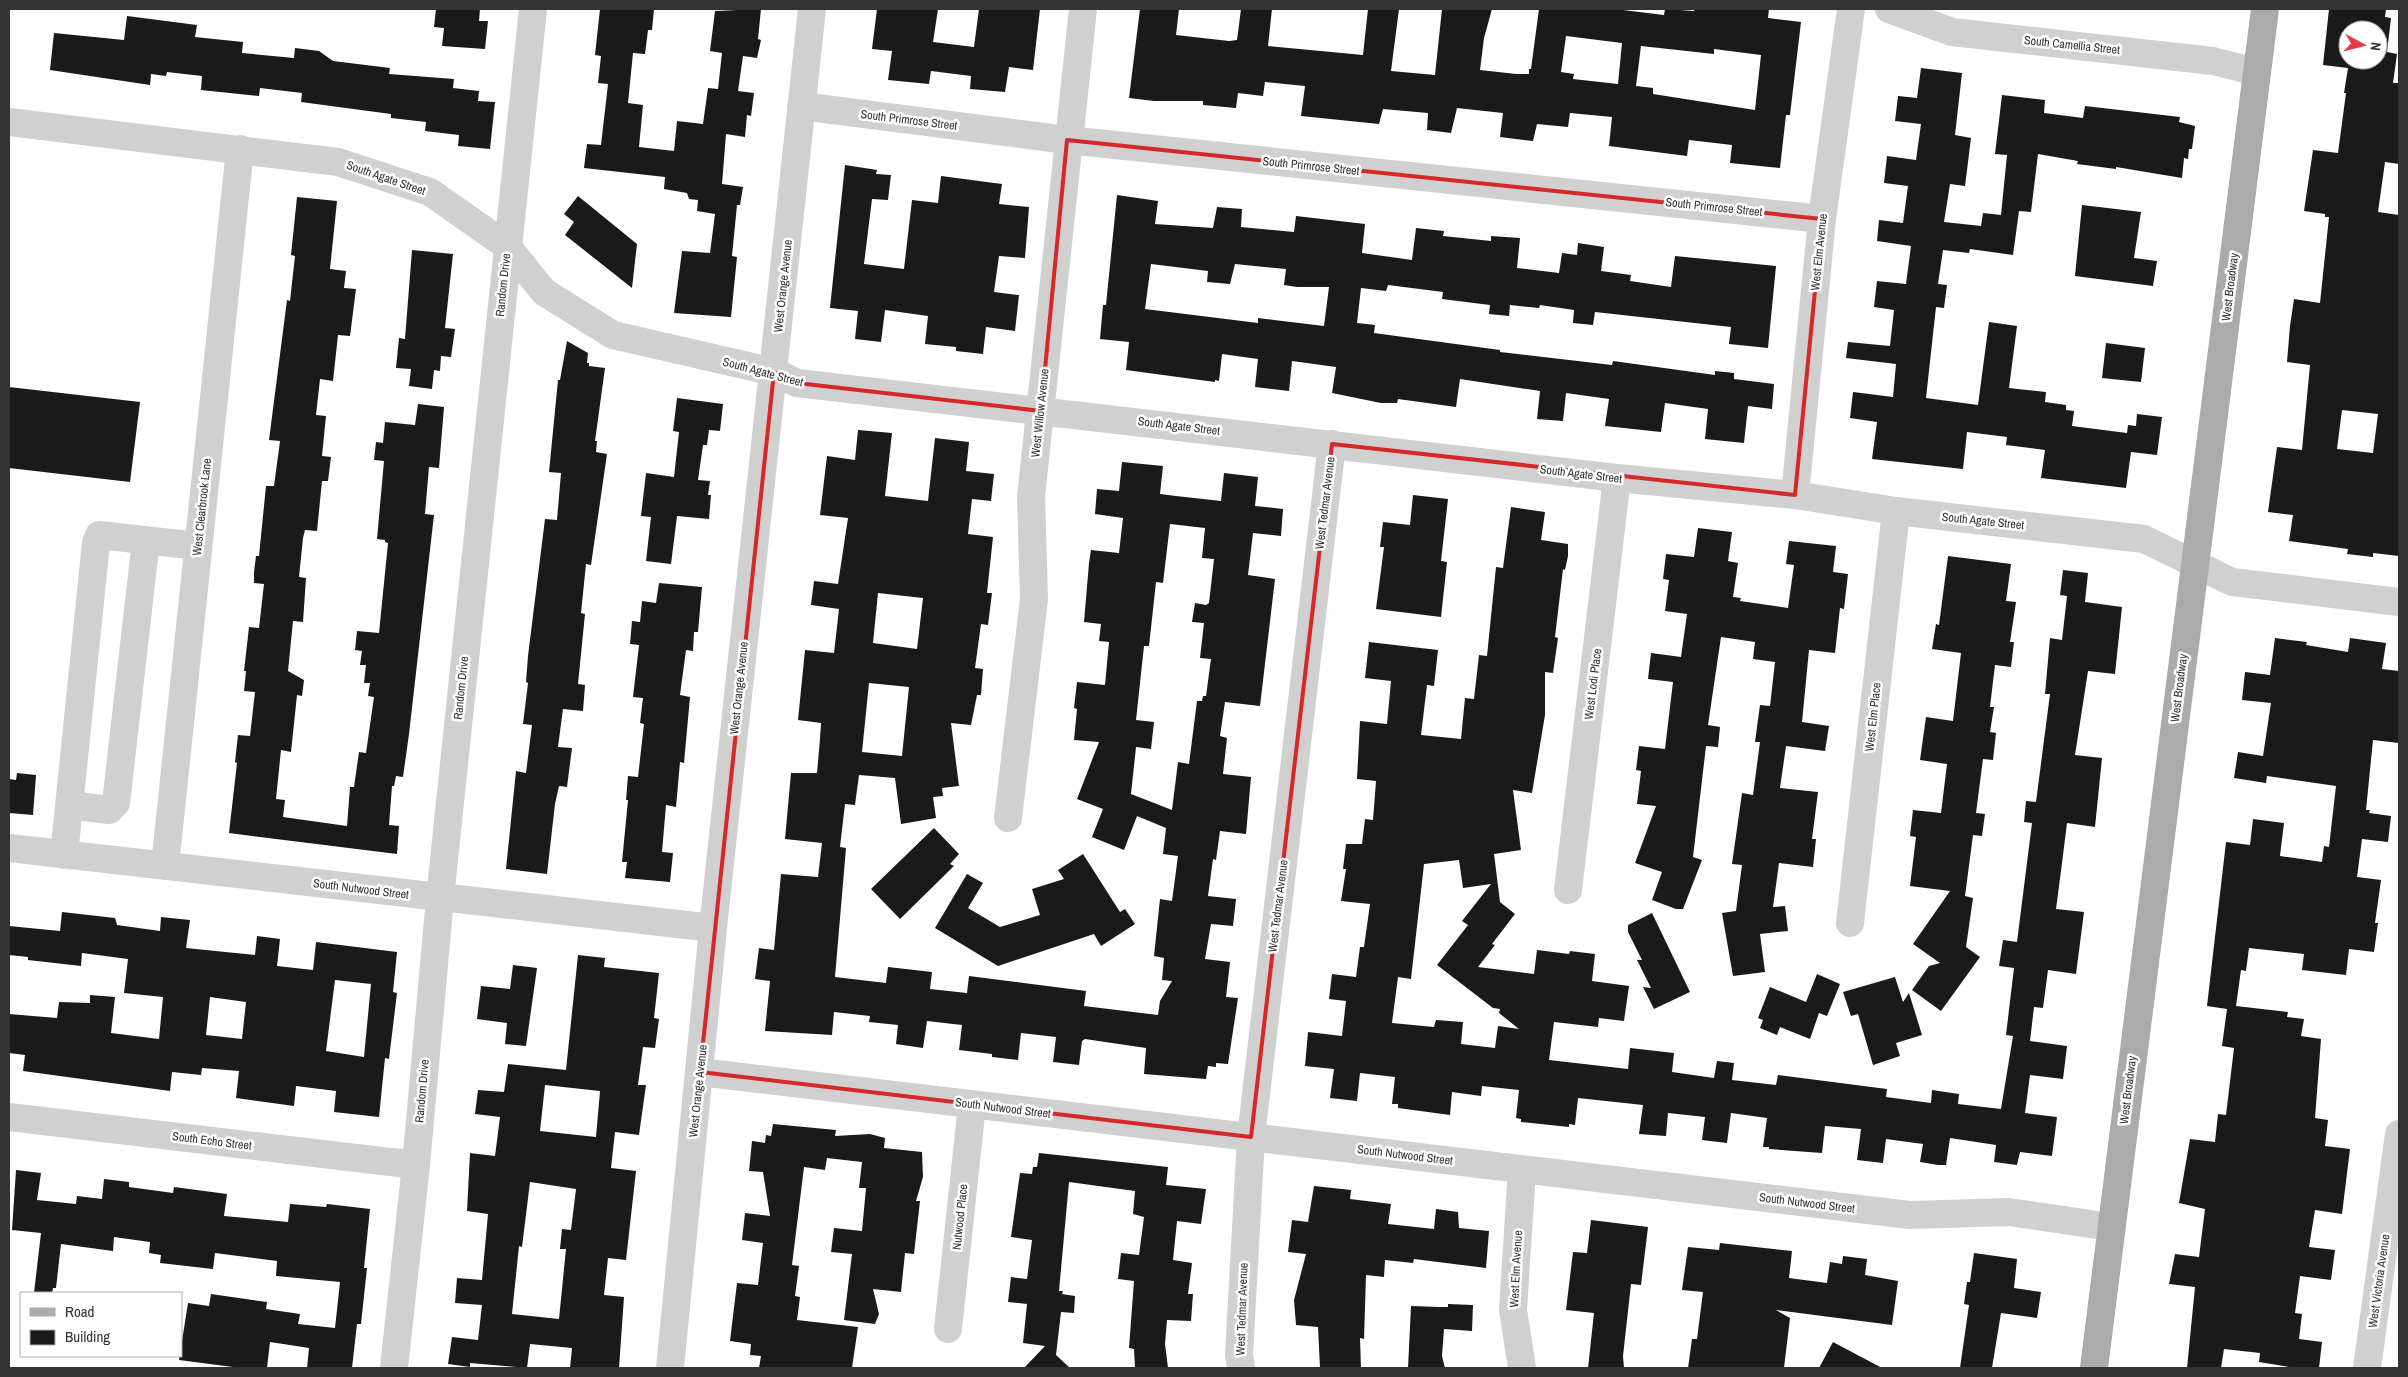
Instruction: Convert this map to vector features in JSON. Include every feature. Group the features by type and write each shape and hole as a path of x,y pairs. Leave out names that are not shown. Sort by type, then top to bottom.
{"main road":[{"name":"West Broadway","path":"2094,1368 2265,9"}],"street":[{"name":"Random Drive","path":"394,1368 416,1165 440,898 533,9"},
{"name":"West Orange Avenue","path":"670,1368 713,928 812,9"},
{"name":"West Willow Avenue","path":"1008,818 1034,599 1031,497 1067,140 1083,9"},
{"name":"West Elm Avenue","path":"1795,496 1822,219 1851,9"},
{"name":"South Camellia Street","path":"1889,9 1952,32 2213,61 2257,72"},
{"name":"South Primrose Street","path":"801,106 1067,140 1822,219"},
{"name":"South Agate Street","path":"9,122 338,162 430,192 507,246 544,292 613,335 774,372 798,383 1617,478 1795,496 1896,511 2144,539 2195,566 2237,583 2399,602"},
{"name":"West Clearbrook Lane","path":"164,866 240,149"},
{"name":"West Tedmar Avenue","path":"1241,1368 1239,1355 1251,1137 1332,444"},
{"name":"West Lodi Place","path":"1568,890 1617,478"},
{"name":"West Elm Place","path":"1850,923 1896,511"},
{"path":"64,854 96,543 99,535 198,546"},
{"path":"69,805 108,810 116,803 146,540"},
{"name":"South Nutwood Street","path":"9,848 713,928"},
{"name":"South Nutwood Street","path":"700,1072 1910,1215 2009,1212 2111,1227"},
{"name":"Nutwood Place","path":"948,1328 972,1105"},
{"name":"South Echo Street","path":"9,1117 416,1165"},
{"name":"West Victoria Avenue","path":"2368,1368 2399,1141"},
{"name":"West Elm Avenue","path":"1522,1169 1513,1310 1522,1368"}],"highlighted area":[{"path":"1067,140 1822,219 1795,495 1332,444 1251,1137 700,1072 774,372 797,383 1041,411"}],"building":[{"path":"436,9 480,9 479,21 488,21 485,49 442,46 444,28 434,27"},
{"path":"600,9 654,9 652,30 648,30 645,54 633,53 628,103 643,105 639,147 674,151 677,121 703,124 708,88 718,89 722,53 710,51 715,11 761,9 758,39 761,40 757,58 743,56 738,91 754,93 751,116 747,115 745,137 726,134 722,184 743,187 740,205 737,205 732,256 737,257 731,317 674,313 682,251 710,253 715,214 697,211 698,200 689,199 687,193 664,189 665,177 584,168 587,144 601,145 608,84 598,83 601,56 595,55"},
{"path":"877,9 938,9 933,42 974,47 979,9 1040,9 1033,70 1009,67 1005,92 970,89 971,76 931,71 929,84 888,80 892,51 872,49"},
{"path":"1140,9 1179,9 1176,35 1229,41 1237,40 1241,9 1272,9 1268,46 1363,55 1368,9 1399,9 1391,71 1435,75 1442,9 1492,9 1484,38 1480,70 1516,74 1529,74 1529,69 1531,69 1539,9 1615,9 1664,15 1665,9 1694,11 1695,9 1769,9 1768,18 1801,22 1790,115 1786,115 1780,168 1730,163 1732,145 1689,140 1687,156 1609,146 1612,117 1570,113 1568,127 1537,124 1533,141 1500,137 1503,113 1457,108 1451,133 1427,130 1428,113 1383,109 1379,124 1301,116 1305,86 1265,82 1263,96 1238,93 1236,108 1203,105 1203,101 1154,101 1129,98","holes":["1566,36 1622,43 1618,84 1573,79 1574,74 1561,72","1641,46 1714,54 1714,49 1761,55 1755,110 1653,94 1653,88 1636,86"]},
{"path":"2329,9 2386,9 2385,17 2391,18 2388,44 2388,20 2338,20 2338,67 2323,65"},
{"path":"127,16 197,25 195,37 243,42 242,53 294,58 295,48 319,51 333,61 390,68 389,74 454,79 453,88 479,91 478,101 495,102 490,149 458,146 459,135 425,131 426,122 391,118 391,114 301,102 302,93 260,88 259,96 201,90 202,76 167,72 166,76 151,74 150,85 50,70 54,33 124,40"},
{"path":"2388,52 2397,54 2393,83 2399,83 2399,164 2385,162 2378,212 2399,215 2399,556 2373,553 2373,557 2347,554 2348,549 2289,541 2293,515 2268,512 2277,447 2302,450 2310,365 2287,362 2290,326 2294,299 2320,303 2329,217 2325,217 2325,214 2304,211 2313,150 2338,153 2346,93 2344,93 2348,70 2388,70","holes":["2342,410 2378,414 2373,453 2337,449"]},
{"path":"1921,68 1962,73 1955,135 1971,138 1965,186 1950,184 1944,222 1981,226 1983,213 2001,215 2007,155 1995,154 2002,95 2045,100 2044,113 2083,118 2085,106 2180,117 2179,122 2195,126 2192,149 2189,149 2188,159 2184,158 2182,178 2116,167 2116,169 2077,164 2078,161 2038,154 2031,212 2019,211 2013,255 1970,249 1969,253 1943,250 1938,284 1947,285 1944,308 1936,307 1926,398 1978,405 1989,322 2017,326 2009,388 2046,392 2045,402 2066,405 2066,410 2074,411 2072,426 2127,433 2128,425 2136,426 2137,414 2162,417 2157,455 2131,452 2126,488 2041,478 2045,450 2006,445 2007,437 1967,432 1963,469 1872,459 1877,422 1850,418 1853,392 1893,397 1896,364 1846,358 1848,342 1890,346 1894,310 1874,307 1877,281 1906,284 1911,246 1877,241 1879,220 1903,223 1908,186 1884,183 1887,156 1916,160 1921,124 1895,121 1898,96 1917,98"},
{"path":"845,165 877,170 876,174 891,175 888,200 872,199 864,264 904,269 912,200 938,203 941,176 1002,184 999,204 1029,207 1025,258 999,256 994,292 1019,295 1015,331 986,327 983,354 956,351 956,347 925,344 928,316 885,310 881,342 855,339 858,311 830,308"},
{"path":"1117,195 1158,201 1155,224 1213,228 1217,207 1242,209 1241,227 1294,232 1296,216 1365,224 1362,253 1412,260 1416,228 1444,231 1443,236 1491,241 1491,236 1520,238 1517,268 1559,273 1562,253 1577,255 1578,243 1604,247 1601,271 1631,275 1630,281 1671,287 1675,256 1776,266 1768,348 1729,344 1731,327 1595,312 1593,325 1573,323 1574,310 1540,305 1539,308 1510,305 1509,316 1489,314 1490,305 1442,299 1443,292 1388,285 1386,291 1361,288 1357,323 1375,325 1374,333 1500,350 1500,352 1612,365 1613,361 1715,375 1715,371 1734,373 1734,379 1774,384 1772,409 1748,406 1744,443 1705,439 1708,409 1665,403 1661,432 1605,426 1609,399 1566,393 1563,421 1537,419 1540,391 1460,379 1456,407 1398,399 1397,403 1381,403 1332,393 1336,367 1292,361 1289,391 1255,387 1258,359 1222,354 1219,381 1215,380 1215,382 1126,370 1129,342 1100,339 1103,305 1106,305","holes":["1151,264 1208,271 1207,282 1230,284 1235,264 1286,269 1284,285 1329,287 1324,326 1258,318 1258,323 1145,309"]},
{"path":"578,196 637,244 632,288 565,235 574,222 564,214"},
{"path":"297,197 337,201 330,269 346,271 344,288 356,289 350,336 338,335 333,381 320,379 316,415 326,416 322,456 331,457 328,481 322,481 317,531 305,530 303,538 299,577 306,578 303,622 293,621 288,671 304,680 302,696 297,695 291,752 281,750 276,799 285,800 283,817 347,826 350,787 354,787 359,752 366,753 374,697 368,696 370,683 364,683 366,665 360,665 362,651 355,650 357,631 379,633 388,543 385,540 377,539 384,461 374,460 376,442 383,443 385,422 415,425 418,404 444,407 439,468 429,467 425,514 434,515 409,734 403,777 396,776 394,786 392,786 389,825 399,826 397,854 229,833 237,763 235,762 238,735 250,736 255,692 244,691 246,671 244,671 249,627 259,628 264,584 254,583 254,572 256,556 259,556 266,486 274,486 280,441 269,440 287,300 290,301 295,256 291,255"},
{"path":"2082,205 2141,212 2134,258 2157,261 2153,286 2075,276"},
{"path":"412,250 453,254 445,328 455,329 451,357 441,356 440,371 434,370 432,389 409,386 411,369 396,368 399,338 405,339"},
{"path":"567,341 588,353 587,363 589,363 589,366 605,368 595,441 597,441 596,452 607,454 591,565 586,564 581,613 585,614 578,684 585,685 583,711 563,709 558,747 572,748 567,787 559,786 555,804 547,874 506,869 516,771 526,773 532,725 523,724 528,683 526,682 528,656 545,519 557,520 561,473 549,472 558,380 560,380"},
{"path":"2106,343 2145,348 2141,382 2102,378"},
{"path":"9,387 140,402 130,482 9,468"},
{"path":"677,398 723,404 720,431 709,430 707,445 703,445 698,480 710,481 708,495 711,495 709,519 677,516 671,564 646,561 651,517 641,516 646,473 674,477 679,432 673,431"},
{"path":"858,430 892,433 885,496 928,501 935,438 969,442 966,471 994,474 991,501 972,499 968,534 993,537 987,593 992,593 988,625 981,624 975,668 983,669 981,695 977,695 971,725 951,723 959,786 942,788 943,796 933,797 936,818 901,824 895,778 859,775 855,805 845,804 840,847 846,848 835,977 886,983 888,967 932,972 930,989 967,993 969,976 1086,991 1084,1006 1158,1015 1160,1001 1172,981 1162,980 1164,958 1154,956 1160,899 1172,901 1178,856 1163,854 1166,828 1137,816 1124,850 1092,837 1103,809 1077,799 1099,742 1074,740 1077,709 1074,708 1077,682 1105,685 1109,642 1099,641 1101,624 1084,622 1091,550 1119,553 1123,518 1095,514 1097,489 1119,491 1122,462 1163,466 1160,494 1221,501 1224,473 1258,477 1255,506 1283,509 1281,536 1253,533 1248,575 1275,579 1260,706 1225,702 1220,736 1227,738 1223,774 1251,777 1246,834 1220,831 1216,860 1213,859 1208,896 1236,899 1233,926 1211,924 1205,959 1230,962 1226,997 1238,998 1228,1064 1216,1063 1216,1067 1208,1066 1206,1079 1144,1074 1146,1048 1085,1039 1082,1041 1079,1065 1053,1062 1056,1037 1021,1033 1018,1060 992,1057 992,1054 959,1050 962,1025 927,1021 923,1048 896,1044 898,1025 869,1022 870,1016 834,1012 832,1035 765,1031 770,981 755,979 759,948 774,950 781,874 818,877 822,843 785,839 791,773 817,773 821,723 798,720 805,650 834,653 839,609 811,605 814,581 838,584 848,518 820,515 827,456 855,460","holes":["1170,524 1205,528 1202,558 1214,559 1209,603 1206,605 1195,603 1192,622 1204,623 1200,658 1211,659 1206,696 1203,696 1202,701 1197,701 1189,764 1178,762 1172,810 1131,794 1136,747 1151,749 1154,722 1136,720 1144,646 1149,646 1156,582 1163,583","878,593 923,598 917,649 873,643","869,683 909,687 902,756 862,752"]},
{"path":"1413,495 1448,499 1441,561 1447,562 1441,617 1376,609 1384,547 1380,547 1383,522 1410,525"},
{"path":"1511,507 1545,512 1541,540 1568,544 1568,556 1565,570 1563,569 1555,637 1558,638 1553,673 1545,672 1545,715 1532,793 1513,790 1521,850 1494,854 1500,902 1515,914 1492,944 1495,945 1478,967 1534,974 1537,950 1569,954 1570,951 1595,954 1592,981 1629,986 1624,1021 1599,1018 1598,1027 1554,1022 1549,1060 1628,1069 1630,1048 1674,1053 1672,1072 1714,1078 1717,1061 1734,1063 1732,1080 1776,1085 1778,1075 1887,1089 1886,1097 1931,1103 1932,1090 1959,1094 1958,1104 2001,1109 2013,1036 2006,1035 2014,968 1999,966 2003,940 2017,942 2032,823 2024,822 2026,801 2036,802 2050,694 2045,694 2050,638 2062,640 2067,596 2060,595 2063,570 2088,573 2085,602 2122,607 2115,674 2088,671 2075,755 2102,758 2095,827 2067,823 2056,909 2084,912 2076,974 2048,970 2043,1008 2034,1007 2030,1041 2067,1046 2063,1079 2030,1075 2025,1113 2057,1117 2052,1156 2020,1152 2017,1165 1994,1162 1996,1145 1950,1138 1946,1165 1938,1165 1920,1162 1923,1144 1886,1139 1883,1163 1857,1160 1861,1129 1825,1126 1822,1153 1769,1149 1769,1147 1763,1147 1767,1118 1731,1113 1727,1143 1702,1140 1705,1117 1668,1113 1666,1136 1639,1134 1643,1105 1578,1098 1575,1125 1569,1124 1569,1127 1521,1122 1521,1119 1516,1118 1519,1090 1482,1086 1481,1096 1452,1092 1450,1115 1398,1108 1398,1104 1392,1104 1395,1077 1360,1073 1357,1101 1330,1098 1334,1069 1305,1066 1308,1032 1342,1036 1346,1001 1329,999 1332,974 1356,977 1360,947 1364,947 1370,904 1341,901 1346,869 1343,869 1346,844 1362,844 1365,819 1373,820 1376,781 1357,779 1360,721 1387,724 1391,681 1365,678 1369,642 1438,650 1434,686 1427,685 1421,735 1461,739 1465,698 1474,699 1479,655 1487,656 1496,567 1503,568","holes":["1459,860 1463,888 1491,884 1462,921 1468,925 1437,965 1493,1008 1500,1009 1499,1013 1519,1029 1498,1026 1495,1048 1461,1044 1463,1022 1436,1020 1434,1027 1392,1023 1398,977 1411,979 1424,864"]},
{"path":"1698,528 1732,532 1728,561 1738,563 1733,597 1741,598 1740,601 1788,608 1794,565 1786,564 1789,541 1836,546 1833,572 1848,574 1844,609 1840,608 1835,653 1809,650 1802,722 1829,726 1825,751 1786,746 1780,788 1818,792 1812,839 1816,839 1813,867 1779,863 1773,907 1785,906 1788,931 1760,934 1765,972 1733,976 1722,913 1736,911 1742,865 1732,864 1742,793 1753,795 1760,742 1755,742 1760,705 1770,706 1775,662 1753,659 1755,642 1721,637 1708,725 1720,727 1718,747 1706,746 1693,857 1702,860 1683,909 1676,909 1652,900 1662,872 1635,863 1656,806 1637,804 1641,771 1636,770 1639,746 1665,749 1673,682 1648,679 1651,653 1681,657 1687,614 1665,611 1669,580 1663,579 1666,554 1694,557"},
{"path":"1948,556 2011,564 2006,601 2016,602 2010,642 2014,642 2011,667 1995,665 1990,707 1994,707 1990,732 1996,733 1993,760 1983,759 1976,813 1985,814 1982,836 1973,835 1965,896 1973,898 1966,947 1980,957 1941,1011 1912,990 1929,966 1940,963 1913,944 1950,891 1910,886 1916,837 1910,836 1913,810 1941,813 1947,764 1920,760 1926,717 1953,721 1961,653 1932,649 1936,624 1939,625"},
{"path":"659,583 702,587 698,632 694,632 693,651 686,650 680,695 690,697 684,763 680,762 676,807 666,805 662,852 673,853 670,882 625,878 627,862 622,862 628,800 626,800 628,776 638,777 644,724 640,723 643,698 633,697 639,645 630,644 632,621 640,622 642,601 656,603"},
{"path":"2275,638 2307,642 2306,645 2348,652 2350,638 2386,643 2382,669 2399,671 2399,743 2373,740 2366,810 2370,810 2369,813 2391,816 2388,842 2362,839 2357,877 2381,880 2375,923 2378,923 2374,952 2349,949 2346,975 2302,970 2304,954 2249,948 2246,971 2241,970 2236,1006 2288,1012 2287,1017 2304,1019 2301,1036 2321,1039 2315,1118 2328,1120 2325,1146 2350,1149 2342,1214 2315,1210 2309,1247 2335,1250 2331,1280 2300,1276 2295,1313 2302,1314 2299,1339 2322,1342 2319,1368 2296,1368 2259,1362 2260,1353 2224,1349 2221,1368 2187,1368 2195,1287 2169,1284 2175,1254 2199,1257 2205,1209 2179,1203 2190,1139 2215,1142 2218,1114 2226,1115 2234,1048 2222,1046 2227,1009 2207,1006 2226,842 2250,845 2253,819 2284,823 2280,856 2322,862 2324,846 2329,847 2336,786 2267,776 2266,783 2234,778 2238,752 2263,756 2271,703 2242,700 2245,672 2270,675"},
{"path":"17,773 36,775 33,815 9,813 9,779 16,780"},
{"path":"934,828 959,854 950,864 954,866 900,919 871,889"},
{"path":"1083,854 1120,912 1125,909 1135,924 1101,946 1094,934 998,966 935,928 967,874 983,883 968,908 1000,927 1040,915 1032,889 1064,879 1058,870"},
{"path":"62,912 115,918 117,925 160,931 161,917 190,920 186,948 255,955 257,936 280,939 277,966 313,970 316,942 397,952 393,992 397,993 389,1059 385,1058 379,1117 334,1112 336,1091 296,1086 294,1106 236,1098 239,1071 202,1068 201,1075 172,1072 170,1091 23,1071 25,1055 9,1053 9,1014 57,1018 59,1002 90,1003 90,995 115,997 111,1033 159,1039 163,997 124,993 128,959 82,953 81,966 28,960 28,957 9,955 9,926 60,931","holes":["335,980 371,984 364,1057 326,1051","210,997 246,1002 242,1039 206,1035"]},
{"path":"1652,913 1690,992 1654,1009 1643,987 1651,988 1637,960 1642,960 1628,932 1628,925"},
{"path":"578,955 605,958 604,967 659,973 654,1018 659,1019 655,1048 643,1047 638,1085 646,1085 639,1135 615,1132 611,1168 636,1171 626,1260 608,1258 604,1295 624,1297 619,1368 570,1368 572,1348 530,1344 527,1368 470,1363 470,1367 448,1364 452,1337 478,1340 482,1305 455,1303 457,1278 482,1280 488,1214 467,1211 470,1153 495,1156 500,1117 475,1114 478,1090 504,1092 508,1064 566,1070","holes":["545,1085 600,1091 596,1137 540,1131","530,1182 576,1189 571,1230 562,1229 560,1249 566,1249 559,1319 512,1314 519,1246 522,1247"]},
{"path":"513,965 537,968 526,1046 505,1044 507,1023 477,1019 481,986 510,989"},
{"path":"1817,974 1840,984 1827,1016 1819,1013 1810,1039 1780,1027 1777,1035 1760,1028 1763,1020 1758,1018 1770,987 1806,1002"},
{"path":"1895,977 1903,1002 1909,993 1922,1035 1896,1043 1900,1056 1873,1065 1858,1014 1851,1016 1843,992"},
{"path":"773,1124 836,1130 835,1136 870,1134 885,1138 884,1148 922,1152 923,1177 916,1201 920,1201 914,1254 905,1253 901,1292 873,1289 879,1314 875,1324 844,1320 852,1254 831,1252 834,1228 862,1231 866,1188 859,1188 862,1162 827,1158 825,1170 804,1167 792,1265 799,1266 795,1296 800,1297 797,1320 858,1327 852,1368 759,1368 761,1356 750,1355 751,1344 730,1341 737,1283 758,1285 763,1243 742,1240 745,1213 770,1216 763,1172 749,1171 752,1141 765,1143 766,1135 771,1136"},
{"path":"1039,1153 1168,1167 1166,1185 1206,1189 1201,1224 1177,1221 1173,1260 1192,1263 1188,1294 1193,1294 1191,1321 1167,1320 1165,1344 1168,1368 1135,1368 1134,1349 1129,1348 1134,1281 1118,1279 1121,1253 1139,1255 1144,1217 1133,1214 1135,1191 1069,1182 1059,1291 1063,1291 1062,1294 1075,1296 1074,1313 1061,1312 1056,1355 1070,1368 1024,1368 1045,1346 1023,1343 1027,1304 1008,1302 1011,1277 1027,1279 1032,1240 1011,1237 1020,1173 1032,1174 1033,1167 1037,1167"},
{"path":"16,1170 41,1173 37,1200 76,1204 77,1196 102,1199 104,1179 129,1182 129,1187 173,1193 174,1187 227,1194 224,1216 288,1222 290,1204 326,1207 327,1204 370,1209 364,1268 367,1268 361,1324 357,1324 352,1368 307,1368 309,1348 270,1342 267,1368 233,1367 179,1360 179,1357 182,1357 182,1341 188,1303 209,1306 211,1294 267,1302 266,1309 300,1314 298,1324 335,1328 340,1282 276,1276 277,1261 215,1253 213,1269 160,1263 161,1255 149,1253 150,1242 114,1237 113,1251 61,1244 56,1288 53,1288 52,1292 34,1292 41,1233 12,1230"},
{"path":"1314,1186 1351,1190 1350,1199 1391,1204 1388,1224 1434,1229 1436,1209 1458,1212 1459,1228 1489,1231 1486,1268 1414,1259 1413,1263 1385,1260 1384,1277 1366,1275 1364,1339 1360,1338 1361,1368 1320,1368 1318,1327 1296,1325 1294,1300 1306,1254 1288,1252 1292,1220 1308,1222"},
{"path":"1591,1220 1648,1227 1641,1285 1631,1284 1623,1356 1624,1368 1588,1368 1594,1313 1566,1310 1573,1252 1587,1253"},
{"path":"1720,1243 1792,1251 1789,1278 1827,1283 1830,1262 1842,1264 1843,1256 1867,1259 1865,1275 1898,1281 1892,1325 1776,1310 1790,1318 1784,1368 1688,1368 1692,1339 1697,1339 1703,1292 1682,1290 1688,1247 1719,1250"},
{"path":"1974,1253 2017,1259 2014,1288 2041,1292 2037,1318 2001,1313 1992,1368 1960,1368 1969,1305 1964,1304 1967,1282 1970,1282"},
{"path":"1448,1304 1473,1305 1472,1331 1444,1329 1442,1356 1445,1368 1408,1368 1411,1306 1448,1307"},
{"path":"1833,1342 1882,1368 1819,1368"}]}
